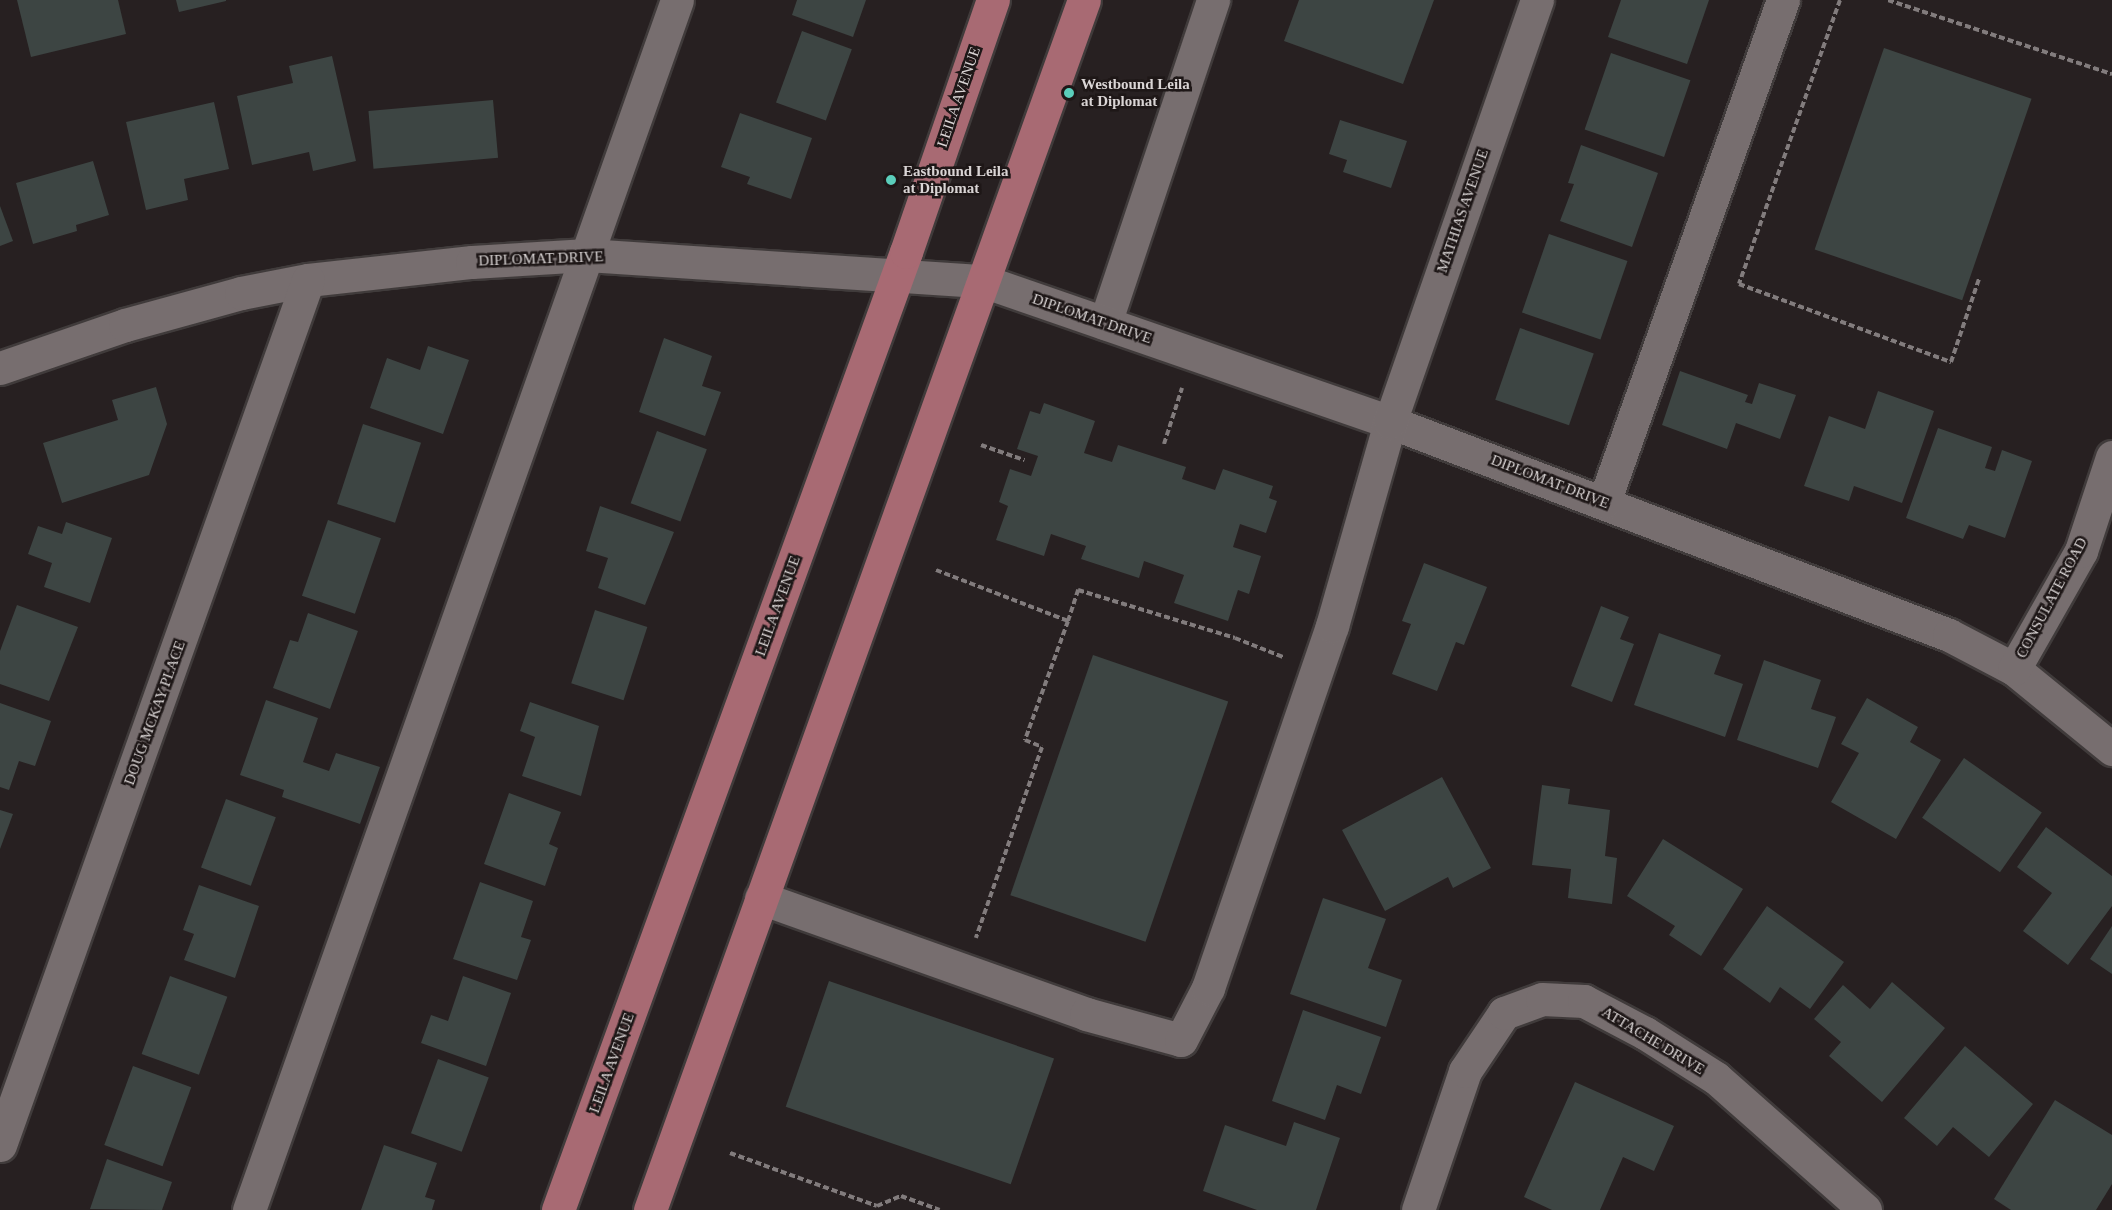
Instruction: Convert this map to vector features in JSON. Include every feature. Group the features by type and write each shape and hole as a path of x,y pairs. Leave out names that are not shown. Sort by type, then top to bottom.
{"main road":[{"name":"LEILA AVENUE","path":"558,1210 897,276 993,0"},
{"path":"650,1210 1084,0"}],"street":[{"path":"249,1210 677,0"},
{"path":"1105,323 1213,0"},
{"name":"MATHIAS AVENUE","path":"965,971 1086,1014 1181,1040 1208,988 1317,670 1390,422 1537,0"},
{"path":"1604,502 1783,0"},
{"name":"DIPLOMAT DRIVE","path":"0,368 125,325 241,293 308,280 471,261 587,255 983,281 1390,422 1948,635 2014,669 2112,749"},
{"name":"DOUG MCKAY PLACE","path":"0,1145 308,280"},
{"name":"CONSULATE ROAD","path":"2014,669 2081,551 2112,458"},
{"path":"761,898 965,971"},
{"name":"ATTACHE DRIVE","path":"1418,1210 1466,1071 1504,1012 1542,999 1584,1001 1645,1032 1716,1078 1864,1210"}],"path":[{"path":"1840,0 1739,284 1951,362 1979,279"},
{"path":"1888,0 2112,74"},
{"path":"1164,444 1193,353"},
{"path":"981,445 1024,460"},
{"path":"936,570 1068,621"},
{"path":"965,971 1042,747 1025,740 1078,590 1235,638 1317,670"},
{"path":"730,1153 877,1206 901,1196 940,1210"}],"building":[{"path":"17,0 118,0 126,34 31,57"},
{"path":"176,0 226,0 226,1 179,12"},
{"path":"797,0 866,0 853,37 792,15"},
{"path":"1299,0 1434,0 1403,84 1284,41"},
{"path":"1621,0 1709,0 1687,64 1608,37"},
{"path":"802,31 852,49 826,121 776,102"},
{"path":"1884,48 2032,99 1962,300 1815,249"},
{"path":"1611,53 1690,80 1664,157 1585,130"},
{"path":"332,56 356,161 313,171 309,152 252,165 237,96 293,83 289,66"},
{"path":"493,100 498,158 374,169 368,111"},
{"path":"214,102 229,169 184,179 188,200 146,210 126,122"},
{"path":"740,113 812,138 791,199 747,184 750,177 721,167"},
{"path":"1340,120 1407,141 1391,188 1343,172 1347,160 1329,154"},
{"path":"1581,145 1658,173 1632,247 1560,221 1574,184 1568,183"},
{"path":"93,161 109,215 76,225 77,231 33,244 16,183"},
{"path":"0,206 13,241 0,246"},
{"path":"1549,234 1627,261 1600,340 1522,312"},
{"path":"1520,328 1594,353 1569,425 1495,400"},
{"path":"664,338 712,356 702,386 721,392 705,436 639,412"},
{"path":"428,346 469,360 443,434 370,408 387,358 420,370"},
{"path":"1680,371 1748,395 1745,402 1752,404 1759,383 1796,395 1780,439 1736,423 1727,449 1662,425"},
{"path":"156,387 167,424 149,475 62,503 43,443 118,420 112,400"},
{"path":"1878,391 1934,411 1902,503 1854,486 1849,501 1804,486 1829,416 1865,429"},
{"path":"1044,403 1095,421 1084,453 1112,462 1118,445 1186,467 1182,479 1215,490 1223,469 1273,486 1269,498 1277,501 1266,533 1240,524 1233,547 1261,556 1249,594 1238,590 1228,621 1174,603 1184,575 1144,561 1139,578 1081,559 1086,546 1051,534 1044,556 996,540 1008,506 999,502 1010,469 1031,476 1038,456 1017,449 1030,411 1040,414"},
{"path":"363,424 421,443 395,523 337,504"},
{"path":"1938,428 1992,447 1985,468 1995,471 2002,450 2032,461 2005,538 1969,525 1963,539 1906,518"},
{"path":"657,431 707,449 680,521 631,503"},
{"path":"600,506 674,532 645,605 598,588 608,558 586,551"},
{"path":"328,520 381,538 355,614 302,596"},
{"path":"66,522 112,538 90,603 44,587 52,563 28,554 38,526 62,534"},
{"path":"1424,563 1487,587 1464,645 1456,642 1437,691 1392,674 1411,624 1402,621"},
{"path":"17,605 78,627 49,701 0,684 0,651"},
{"path":"1601,606 1629,617 1620,639 1634,644 1612,702 1571,686"},
{"path":"595,610 647,627 624,700 571,683"},
{"path":"308,613 358,631 330,709 273,688 290,640 298,642"},
{"path":"1659,633 1721,655 1714,674 1743,684 1725,737 1634,705"},
{"path":"1093,655 1228,702 1146,942 1010,895"},
{"path":"1764,660 1821,680 1811,709 1836,717 1818,768 1737,740"},
{"path":"1867,698 1918,727 1910,742 1941,760 1896,839 1831,802 1859,753 1841,744"},
{"path":"266,700 318,718 303,762 329,771 336,753 380,767 360,824 282,797 284,790 240,775"},
{"path":"530,702 599,726 581,796 522,776 535,737 520,731"},
{"path":"0,703 51,721 35,766 19,761 9,790 0,787"},
{"path":"1964,758 2042,812 2000,872 1922,818"},
{"path":"1442,777 1491,868 1453,888 1448,877 1385,911 1342,830"},
{"path":"1542,785 1570,789 1568,804 1610,810 1605,856 1617,858 1612,904 1568,898 1571,869 1532,865"},
{"path":"509,793 561,812 549,844 558,848 545,886 484,864"},
{"path":"226,799 276,817 251,886 201,868"},
{"path":"0,810 13,814 0,849"},
{"path":"2046,827 2112,876 2112,906 2068,965 2023,931 2052,893 2017,867"},
{"path":"1663,839 1743,889 1701,956 1669,935 1675,926 1627,896"},
{"path":"480,882 533,901 521,937 531,940 517,980 453,959"},
{"path":"199,885 259,906 235,978 184,960 194,934 183,930"},
{"path":"1323,898 1386,919 1368,968 1402,980 1386,1027 1290,994"},
{"path":"1767,906 1844,962 1810,1009 1780,987 1770,1003 1723,969"},
{"path":"2112,926 2112,974 2090,959"},
{"path":"170,976 227,997 199,1075 142,1054"},
{"path":"463,976 511,993 486,1066 421,1043 431,1015 448,1021"},
{"path":"829,981 1054,1058 1011,1184 786,1107"},
{"path":"1892,982 1945,1028 1882,1102 1829,1056 1841,1042 1814,1019 1843,985 1870,1009"},
{"path":"1303,1010 1381,1037 1361,1094 1337,1085 1325,1120 1272,1101"},
{"path":"1965,1046 2033,1104 1989,1157 1953,1127 1937,1146 1904,1118"},
{"path":"438,1059 489,1077 462,1152 411,1133"},
{"path":"133,1066 191,1087 163,1166 104,1145"},
{"path":"1575,1082 1674,1126 1654,1171 1623,1157 1600,1210 1552,1210 1524,1197"},
{"path":"2055,1100 2112,1135 2112,1184 2096,1210 2011,1210 1994,1199"},
{"path":"1294,1122 1340,1138 1316,1210 1257,1210 1203,1191 1225,1125 1286,1146"},
{"path":"384,1145 437,1163 425,1197 435,1200 432,1210 361,1210"},
{"path":"107,1159 172,1182 162,1210 90,1209"}],"place":[{"name":"Westbound Leila at Diplomat","path":"1069,93"},
{"name":"Eastbound Leila at Diplomat","path":"891,180"}]}
